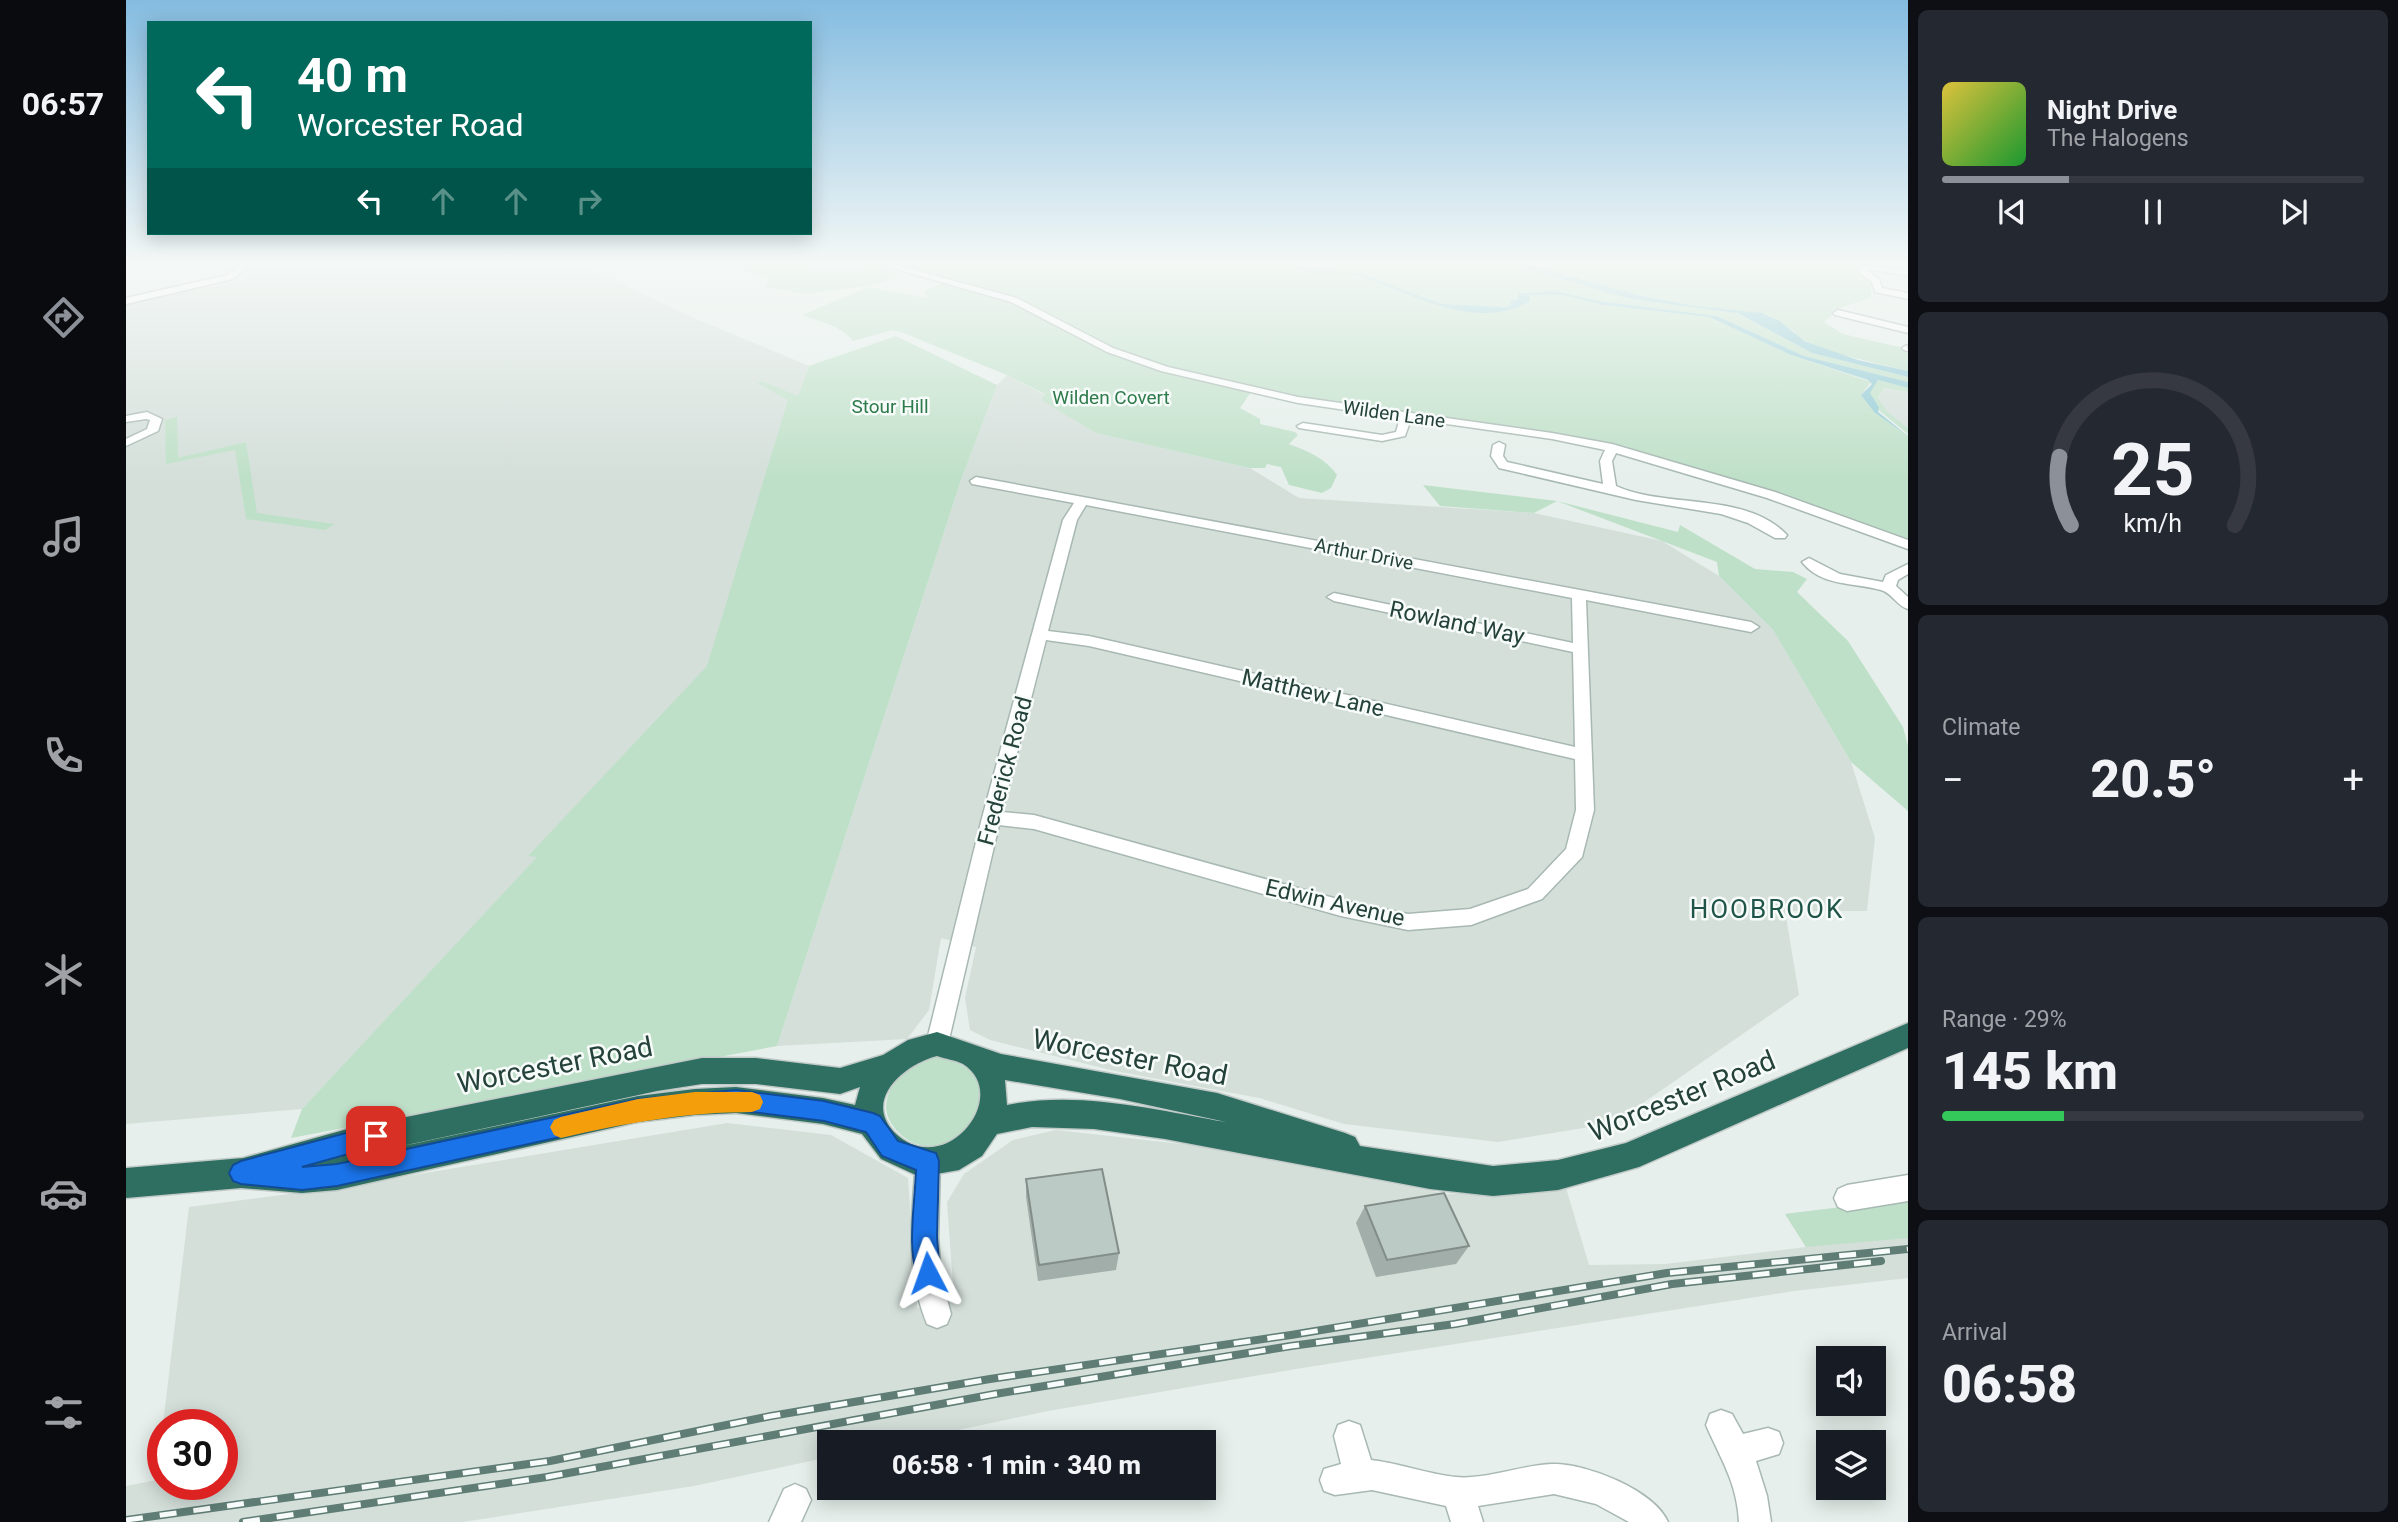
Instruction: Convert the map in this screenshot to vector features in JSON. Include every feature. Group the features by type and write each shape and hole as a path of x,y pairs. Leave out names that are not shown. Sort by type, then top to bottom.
{"highway":[{"name":"Worcester Road","path":"991,1122 1032,1113 1094,1115 1165,1125 1430,1174 1506,1180 1592,1168 1679,1136 1908,1035"},
{"name":"Worcester Road","path":"241,1173 351,1142 702,1071 757,1071 840,1081 887,1066 911,1049 937,1044 959,1048 977,1059 1001,1067 1120,1086 1217,1106 1430,1174"},
{"path":"887,1066 872,1093 873,1124 890,1148 904,1156 928,1161 953,1157 972,1146 991,1122 995,1113 994,1086 977,1059"},
{"name":"Worcester Road","path":"126,1182 241,1173 302,1178 337,1175 638,1110 695,1102 736,1100 824,1111 873,1124"}],"street":[{"name":"Wilden Lane","path":"1083,336 1110,350 1165,369 1298,400 1552,436 1612,448 1771,495 1908,545"},
{"path":"126,419 147,415 156,419 152,430 126,443"},
{"path":"1303,426 1389,442 1401,434 1406,416"},
{"path":"1499,446 1497,456 1503,465"},
{"path":"1610,488 1606,461 1612,448"},
{"path":"1486,468 1503,465 1589,486 1610,488 1642,498 1716,508 1756,519 1780,530"},
{"name":"Arthur Drive","path":"976,481 1751,627"},
{"name":"Frederick Road","path":"937,1044 991,818 1070,520 1082,501"},
{"path":"1810,568 1889,587 1908,605"},
{"path":"1889,587 1891,578 1908,568"},
{"name":"Edwin Avenue","path":"991,818 1034,822 1341,908 1408,922 1471,917 1535,894 1575,852 1585,810 1579,594"},
{"name":"Rowland Way","path":"1334,597 1580,649"},
{"name":"Matthew Lane","path":"1041,635 1088,641 1583,755"},
{"path":"928,1161 925,1237 928,1273 937,1314"},
{"path":"1847,1198 1908,1188"},
{"path":"1349,1436 1348,1478 1372,1475 1462,1508 1554,1479 1600,1489 1637,1508 1651,1522"},
{"path":"1755,1522 1748,1480 1729,1437 1768,1443"}],"shaded area":[{"path":"126,336 737,336 809,366 773,467 716,666 541,857 302,1109 126,1124"},
{"path":"1007,375 1045,395 1042,400 1096,433 1250,468 1299,498 1534,513 1662,541 1719,576 1773,630 1851,762 1875,838 1867,911 1785,911 1799,995 1614,1123 1498,1142 1344,1124 1259,1098 1115,1071 990,1040 970,1030 965,998 976,947 941,938 929,1010 907,1039 777,1046 961,480 997,385"},
{"path":"1884,388 1908,392 1908,428 1888,412 1878,399"},
{"path":"727,1123 831,1135 908,1178 917,1308 954,1298 947,1202 964,1174 1013,1140 1056,1130 1191,1145 1447,1194 1566,1188 1589,1265 1665,1264 1806,1247 1785,1214 1908,1199 1908,1278 1794,1291 1302,1368 1048,1411 959,1430 817,1430 817,1460 694,1486 463,1522 126,1522 126,1486 147,1482 147,1500 238,1500 238,1409 165,1409 189,1207 328,1189"}],"green space":[{"name":"Wilden Covert","path":"848,336 871,336 853,341"},
{"name":"Stour Hill","path":"896,336 997,385 961,480 777,1046 291,1138 302,1109 537,857 528,856 707,666 788,400 757,383 762,381 798,396 809,366"},
{"name":"Wilden Covert","path":"911,336 1074,336 1133,363 1251,392 1240,408 1260,419 1260,424 1295,432 1298,435 1289,444 1322,460 1337,475 1331,488 1322,493 1289,485 1281,467 1267,464 1265,468 1250,468 1096,433 1041,400 1045,394 1007,375"},
{"path":"1092,336 1750,336 1791,355 1871,382 1861,395 1874,412 1908,436 1908,543 1616,446 1512,427 1303,398 1181,371 1114,348"},
{"path":"1761,336 1780,336 1812,353 1908,377 1908,382 1804,356"},
{"path":"1798,336 1852,336 1908,349 1908,371 1839,354"},
{"path":"1878,380 1908,388 1908,392 1884,388 1878,398 1888,412 1908,428 1908,434 1876,408 1879,406 1869,393"},
{"path":"177,417 178,458 246,442 257,513 335,524 325,530 246,519 235,450 166,464 165,420"},
{"path":"1423,485 1557,501 1534,513 1440,506"},
{"path":"1557,501 1678,532 1680,525 1755,569 1793,572 1807,579 1797,592 1848,641 1903,727 1908,746 1908,811 1851,762 1773,630 1719,576 1717,562"},
{"path":"937,1057 965,1067 978,1083 980,1102 973,1120 959,1136 941,1145 920,1145 899,1133 890,1121 886,1108 888,1096 901,1075 924,1061"},
{"path":"1908,1199 1908,1238 1806,1247 1785,1214"}],"water":[{"path":"1750,336 1761,336 1804,356 1908,382 1908,388 1878,380 1870,393 1879,407 1878,412 1908,436 1874,412 1861,395 1872,384 1868,380 1791,355"},
{"path":"1780,336 1798,336 1804,341 1858,360 1908,371 1908,377 1812,353"}],"building":[{"path":"1102,1169 1119,1253 1039,1265 1026,1179"},
{"path":"1444,1193 1469,1246 1387,1260 1365,1206"}],"railway":[{"path":"126,1520 550,1461 771,1416 990,1379 1291,1335 1667,1273 1908,1249"},
{"path":"243,1522 547,1477 995,1394 1291,1346 1455,1324 1672,1284 1881,1261"}],"slow traffic":[{"path":"561,1127 638,1110 695,1102 752,1102"}],"district":[{"name":"HOOBROOK","path":"1767,909"}],"route":[{"path":"376,1136 241,1173 302,1178 337,1175 638,1110 695,1102 736,1100 824,1111 873,1124 890,1148 904,1156 928,1161 925,1237 928,1273"}]}
